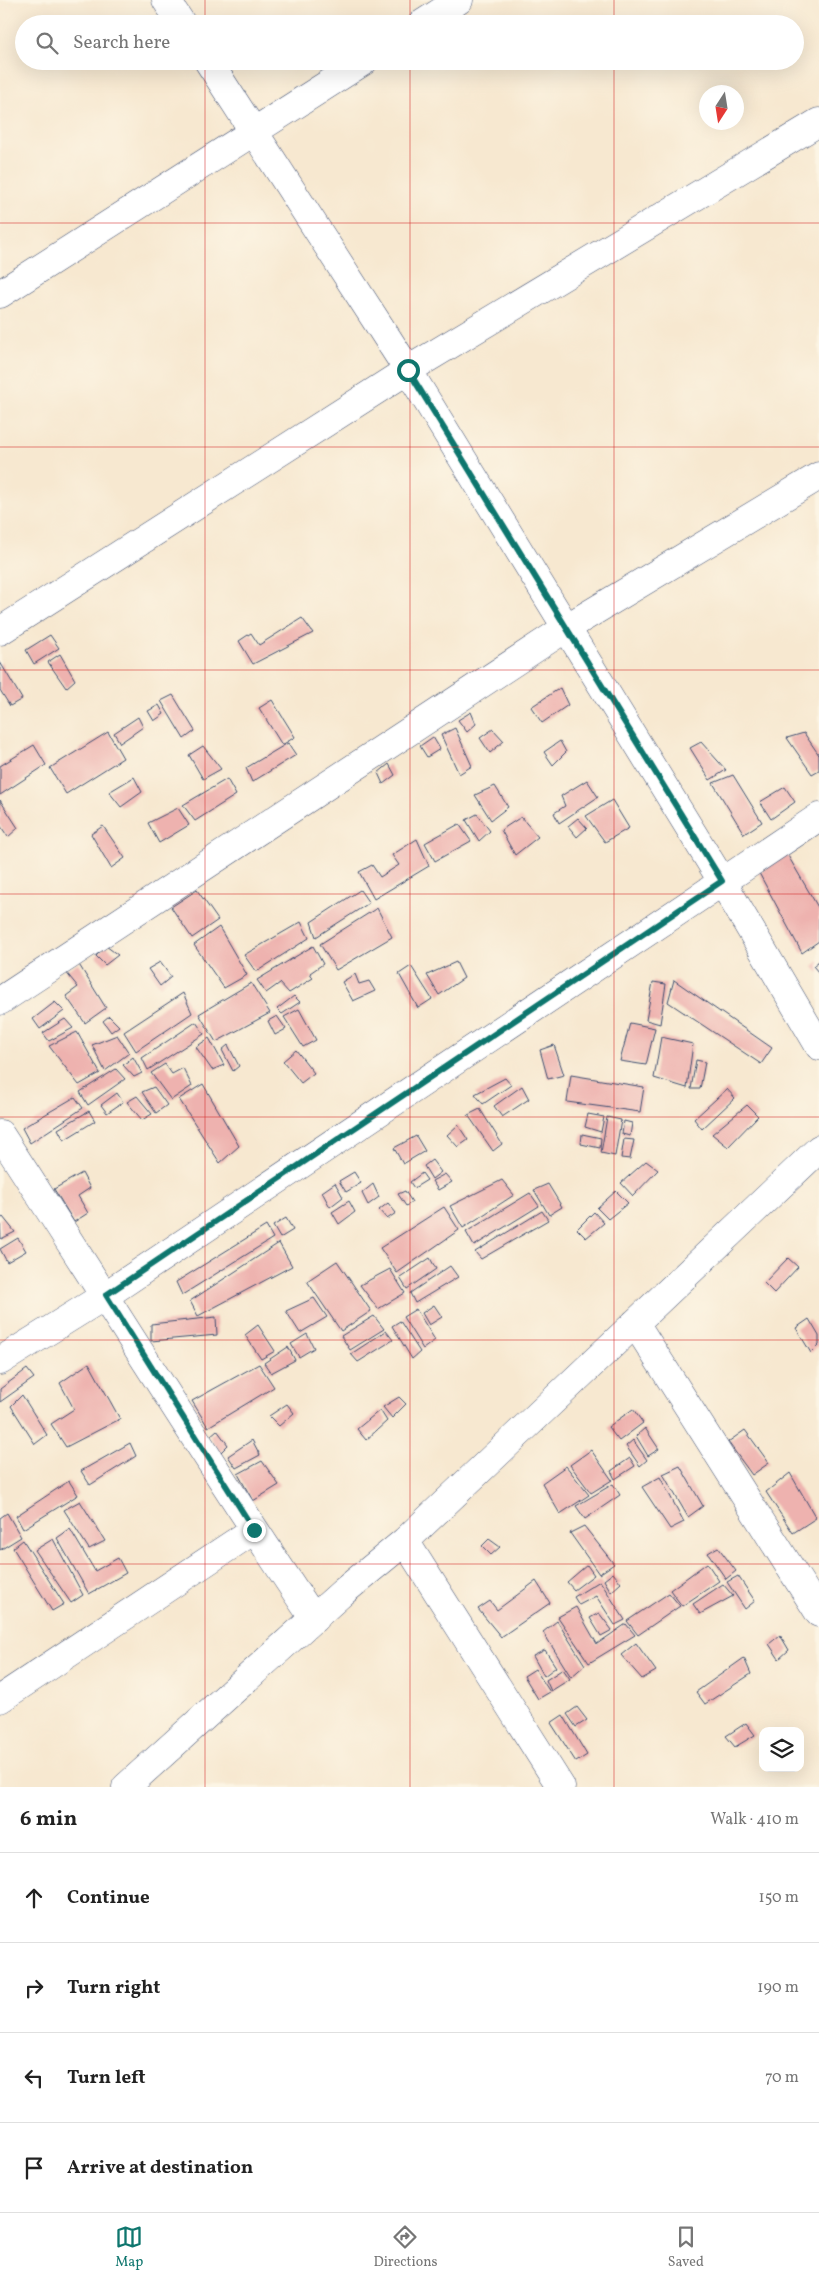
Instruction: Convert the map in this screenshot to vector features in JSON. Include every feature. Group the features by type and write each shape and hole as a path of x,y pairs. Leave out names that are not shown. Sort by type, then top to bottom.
{"street":[{"path":"166,0 176,15"},
{"path":"436,15 459,0"},
{"path":"214,70 408,370 722,881 819,1046"},
{"path":"0,294 350,70"},
{"path":"0,631 408,370 819,122"},
{"path":"0,1001 566,628 819,476"},
{"path":"0,1361 106,1295 819,817"},
{"path":"0,1134 106,1295 254,1530 314,1619"},
{"path":"126,1787 314,1619 405,1541 819,1149"},
{"path":"635,1323 819,1613"},
{"path":"0,1699 254,1530"},
{"path":"405,1541 561,1787"}],"building":[{"path":"302,618 313,633 253,664 239,641 251,633 259,645"},
{"path":"50,635 59,648 34,664 26,650"},
{"path":"60,654 75,680 66,688 48,662"},
{"path":"0,662 22,699 10,706 0,690"},
{"path":"560,688 568,705 542,723 531,707"},
{"path":"173,695 195,731 184,739 161,701"},
{"path":"272,700 295,737 282,745 259,708"},
{"path":"159,705 164,714 154,721 148,711"},
{"path":"471,712 476,724 467,732 458,720"},
{"path":"138,717 143,727 120,743 114,733"},
{"path":"455,728 472,766 459,774 441,735"},
{"path":"493,729 504,741 490,753 480,738"},
{"path":"108,732 123,758 66,794 50,768"},
{"path":"804,733 819,755 819,770 812,774 787,738"},
{"path":"433,737 440,749 427,757 420,746"},
{"path":"560,741 566,752 553,765 544,752"},
{"path":"701,742 726,770 710,780 690,748"},
{"path":"288,743 296,755 252,782 246,768"},
{"path":"34,745 46,765 0,795 0,766"},
{"path":"203,746 221,769 203,779 189,755"},
{"path":"389,764 395,775 383,784 378,773"},
{"path":"733,775 762,822 744,834 713,783"},
{"path":"134,777 142,792 121,807 109,792"},
{"path":"227,779 236,795 195,821 183,805"},
{"path":"587,780 598,797 559,823 554,813 565,806 561,796"},
{"path":"495,786 508,807 491,820 475,795"},
{"path":"785,787 795,802 771,819 760,802"},
{"path":"0,800 18,828 8,837 0,825"},
{"path":"612,800 629,828 605,842 586,816"},
{"path":"178,808 189,825 159,843 148,823"},
{"path":"477,814 490,831 479,841 466,820"},
{"path":"521,817 538,837 515,855 501,830"},
{"path":"578,818 587,828 577,837 568,826"},
{"path":"459,824 471,841 435,861 425,843"},
{"path":"103,826 125,858 111,868 91,834"},
{"path":"417,839 429,866 374,899 359,872 372,865 380,877 399,865 392,855"},
{"path":"787,854 819,909 819,941 802,953 759,873"},
{"path":"197,890 218,920 192,938 171,907"},
{"path":"360,890 369,903 316,937 311,922"},
{"path":"377,908 392,937 336,970 320,944"},
{"path":"301,922 309,938 256,972 244,955"},
{"path":"219,927 247,975 224,988 194,945"},
{"path":"106,946 118,955 105,965 96,956"},
{"path":"313,946 323,964 310,973 313,978 289,993 280,983 266,993 257,980"},
{"path":"819,961 819,973 813,966"},
{"path":"160,962 171,977 160,986 148,969"},
{"path":"456,962 464,978 439,995 427,975"},
{"path":"78,963 106,1008 85,1023 66,996 78,987 65,971"},
{"path":"411,966 432,999 418,1008 399,974"},
{"path":"355,974 359,984 369,981 375,991 353,1001 342,982"},
{"path":"674,980 772,1048 761,1064 668,1002"},
{"path":"653,982 666,984 660,1024 646,1020"},
{"path":"251,983 270,1013 216,1042 199,1014"},
{"path":"183,993 192,1013 136,1051 124,1032"},
{"path":"294,996 300,1002 282,1014 277,1009"},
{"path":"55,1002 64,1011 40,1029 33,1019"},
{"path":"299,1009 316,1040 303,1047 284,1017"},
{"path":"109,1016 119,1026 111,1032 103,1021"},
{"path":"277,1016 286,1029 275,1035 268,1021"},
{"path":"65,1019 73,1028 49,1041 43,1033"},
{"path":"196,1022 204,1034 148,1070 142,1058"},
{"path":"630,1023 655,1028 646,1065 620,1061"},
{"path":"77,1032 100,1073 79,1085 49,1046"},
{"path":"117,1035 129,1053 105,1071 92,1045"},
{"path":"661,1037 693,1044 687,1088 654,1078"},
{"path":"209,1038 224,1065 212,1070 196,1047"},
{"path":"228,1045 239,1066 233,1071 222,1050"},
{"path":"554,1045 564,1075 548,1079 540,1050"},
{"path":"296,1050 314,1073 301,1083 283,1061"},
{"path":"133,1057 142,1073 134,1077 123,1065"},
{"path":"696,1060 705,1062 700,1089 691,1089"},
{"path":"165,1064 172,1074 183,1068 192,1086 171,1100 151,1073"},
{"path":"116,1069 125,1079 88,1105 80,1092"},
{"path":"571,1075 644,1087 640,1112 567,1102"},
{"path":"505,1078 511,1085 483,1104 475,1094"},
{"path":"203,1084 239,1146 220,1163 179,1099"},
{"path":"522,1086 529,1099 502,1117 494,1106"},
{"path":"154,1087 167,1105 156,1113 142,1092"},
{"path":"727,1089 735,1098 702,1129 694,1119"},
{"path":"117,1093 123,1102 107,1113 101,1105"},
{"path":"137,1096 152,1114 142,1120 127,1102"},
{"path":"75,1097 83,1108 30,1143 22,1128"},
{"path":"747,1105 758,1116 728,1147 712,1134"},
{"path":"480,1109 502,1144 493,1151 468,1115"},
{"path":"89,1111 95,1121 64,1140 58,1129"},
{"path":"588,1114 604,1117 601,1132 585,1127"},
{"path":"607,1117 621,1120 615,1156 601,1153"},
{"path":"624,1121 632,1123 630,1136 622,1134"},
{"path":"458,1125 468,1140 458,1147 447,1135"},
{"path":"582,1134 601,1138 600,1148 581,1144"},
{"path":"416,1136 425,1151 403,1164 394,1148"},
{"path":"624,1139 634,1140 630,1159 621,1158"},
{"path":"432,1160 441,1172 432,1179 424,1166"},
{"path":"646,1161 658,1170 633,1196 621,1183"},
{"path":"354,1172 361,1183 346,1192 339,1181"},
{"path":"82,1173 90,1188 78,1196 88,1213 74,1222 54,1189"},
{"path":"422,1173 427,1180 414,1188 410,1182"},
{"path":"445,1174 452,1182 438,1190 432,1181"},
{"path":"502,1180 514,1195 463,1228 450,1206"},
{"path":"335,1183 343,1197 330,1207 322,1192"},
{"path":"373,1184 379,1197 368,1205 362,1193"},
{"path":"548,1184 562,1207 549,1215 534,1190"},
{"path":"405,1191 412,1202 406,1206 398,1194"},
{"path":"616,1191 628,1203 608,1219 597,1208"},
{"path":"530,1193 539,1206 474,1246 466,1232"},
{"path":"349,1201 355,1212 339,1224 332,1212"},
{"path":"388,1203 396,1213 387,1219 379,1210"},
{"path":"444,1207 459,1230 397,1273 380,1248"},
{"path":"542,1211 548,1220 481,1259 475,1252"},
{"path":"594,1212 604,1223 586,1238 577,1229"},
{"path":"3,1217 15,1232 1,1239 0,1219"},
{"path":"286,1218 293,1230 280,1238 273,1226"},
{"path":"266,1226 273,1238 182,1295 176,1282"},
{"path":"18,1238 26,1251 7,1262 0,1249"},
{"path":"279,1243 292,1266 198,1316 190,1301"},
{"path":"430,1258 436,1269 407,1289 400,1278"},
{"path":"788,1258 798,1267 774,1293 764,1283"},
{"path":"337,1261 371,1311 341,1331 307,1281"},
{"path":"450,1266 458,1277 415,1303 410,1293"},
{"path":"390,1269 405,1293 378,1309 360,1285"},
{"path":"314,1298 327,1317 300,1333 286,1311"},
{"path":"434,1305 442,1317 429,1325 422,1313"},
{"path":"416,1309 435,1340 423,1349 403,1317"},
{"path":"374,1316 384,1329 350,1350 341,1336"},
{"path":"216,1317 217,1335 151,1341 151,1324"},
{"path":"809,1319 819,1336 819,1345 811,1353 796,1328"},
{"path":"400,1321 420,1352 412,1359 392,1326"},
{"path":"258,1325 275,1351 261,1359 245,1335"},
{"path":"386,1331 393,1340 358,1362 351,1354"},
{"path":"307,1334 314,1348 299,1357 291,1344"},
{"path":"288,1347 295,1360 271,1373 264,1363"},
{"path":"89,1363 120,1419 66,1447 51,1424 74,1409 60,1383"},
{"path":"259,1364 274,1387 208,1427 192,1401"},
{"path":"27,1369 34,1378 0,1402 0,1389"},
{"path":"22,1395 47,1435 35,1444 11,1406"},
{"path":"399,1397 406,1404 392,1418 383,1407"},
{"path":"287,1404 294,1413 279,1426 269,1416"},
{"path":"633,1409 643,1423 619,1441 608,1427"},
{"path":"380,1410 387,1421 366,1440 357,1429"},
{"path":"645,1428 659,1449 648,1456 636,1436"},
{"path":"217,1430 228,1445 220,1453 210,1436"},
{"path":"745,1430 769,1463 752,1475 728,1442"},
{"path":"252,1440 260,1455 236,1468 228,1456"},
{"path":"633,1440 647,1460 640,1466 626,1446"},
{"path":"130,1443 136,1456 90,1485 81,1471"},
{"path":"591,1450 612,1480 591,1493 570,1465"},
{"path":"630,1458 635,1466 615,1479 611,1471"},
{"path":"262,1461 279,1485 253,1501 238,1474"},
{"path":"566,1466 589,1495 560,1514 542,1483"},
{"path":"680,1466 703,1506 688,1517 663,1474"},
{"path":"790,1473 816,1518 793,1533 766,1492"},
{"path":"660,1477 684,1522 670,1529 642,1487"},
{"path":"69,1481 78,1495 23,1529 16,1516"},
{"path":"613,1484 620,1495 585,1519 576,1506"},
{"path":"80,1501 105,1541 89,1549 64,1510"},
{"path":"7,1513 21,1537 0,1550 0,1518"},
{"path":"584,1526 614,1564 599,1574 570,1533"},
{"path":"70,1529 95,1571 118,1558 126,1573 89,1594 57,1538"},
{"path":"53,1539 83,1595 71,1603 35,1550"},
{"path":"489,1539 500,1547 491,1555 482,1546"},
{"path":"23,1540 64,1604 52,1611 13,1548"},
{"path":"718,1547 736,1571 726,1579 708,1553"},
{"path":"707,1563 719,1581 682,1606 670,1590"},
{"path":"587,1565 594,1575 574,1590 567,1582"},
{"path":"613,1573 621,1583 611,1592 604,1580"},
{"path":"738,1576 755,1601 745,1609 727,1582"},
{"path":"536,1581 550,1603 501,1637 478,1609 490,1601 497,1610"},
{"path":"600,1581 625,1620 615,1625 596,1596 579,1605 574,1597"},
{"path":"723,1584 733,1596 700,1614 693,1604"},
{"path":"669,1593 680,1606 638,1635 627,1621"},
{"path":"576,1607 597,1644 626,1624 635,1635 589,1663 558,1617"},
{"path":"599,1613 612,1630 601,1636 590,1618"},
{"path":"557,1621 585,1665 571,1677 543,1632"},
{"path":"780,1635 789,1650 779,1659 769,1644"},
{"path":"636,1643 656,1671 642,1679 621,1655"},
{"path":"545,1650 556,1667 544,1676 533,1656"},
{"path":"744,1658 751,1674 705,1704 696,1692"},
{"path":"535,1669 550,1692 538,1699 524,1676"},
{"path":"563,1669 570,1679 551,1691 546,1680"},
{"path":"577,1707 587,1720 576,1727 567,1714"},
{"path":"563,1715 587,1755 576,1762 551,1723"},
{"path":"746,1723 755,1735 735,1747 726,1736"}],"route":[{"path":"254,1530 106,1295 722,881 408,370"}]}
